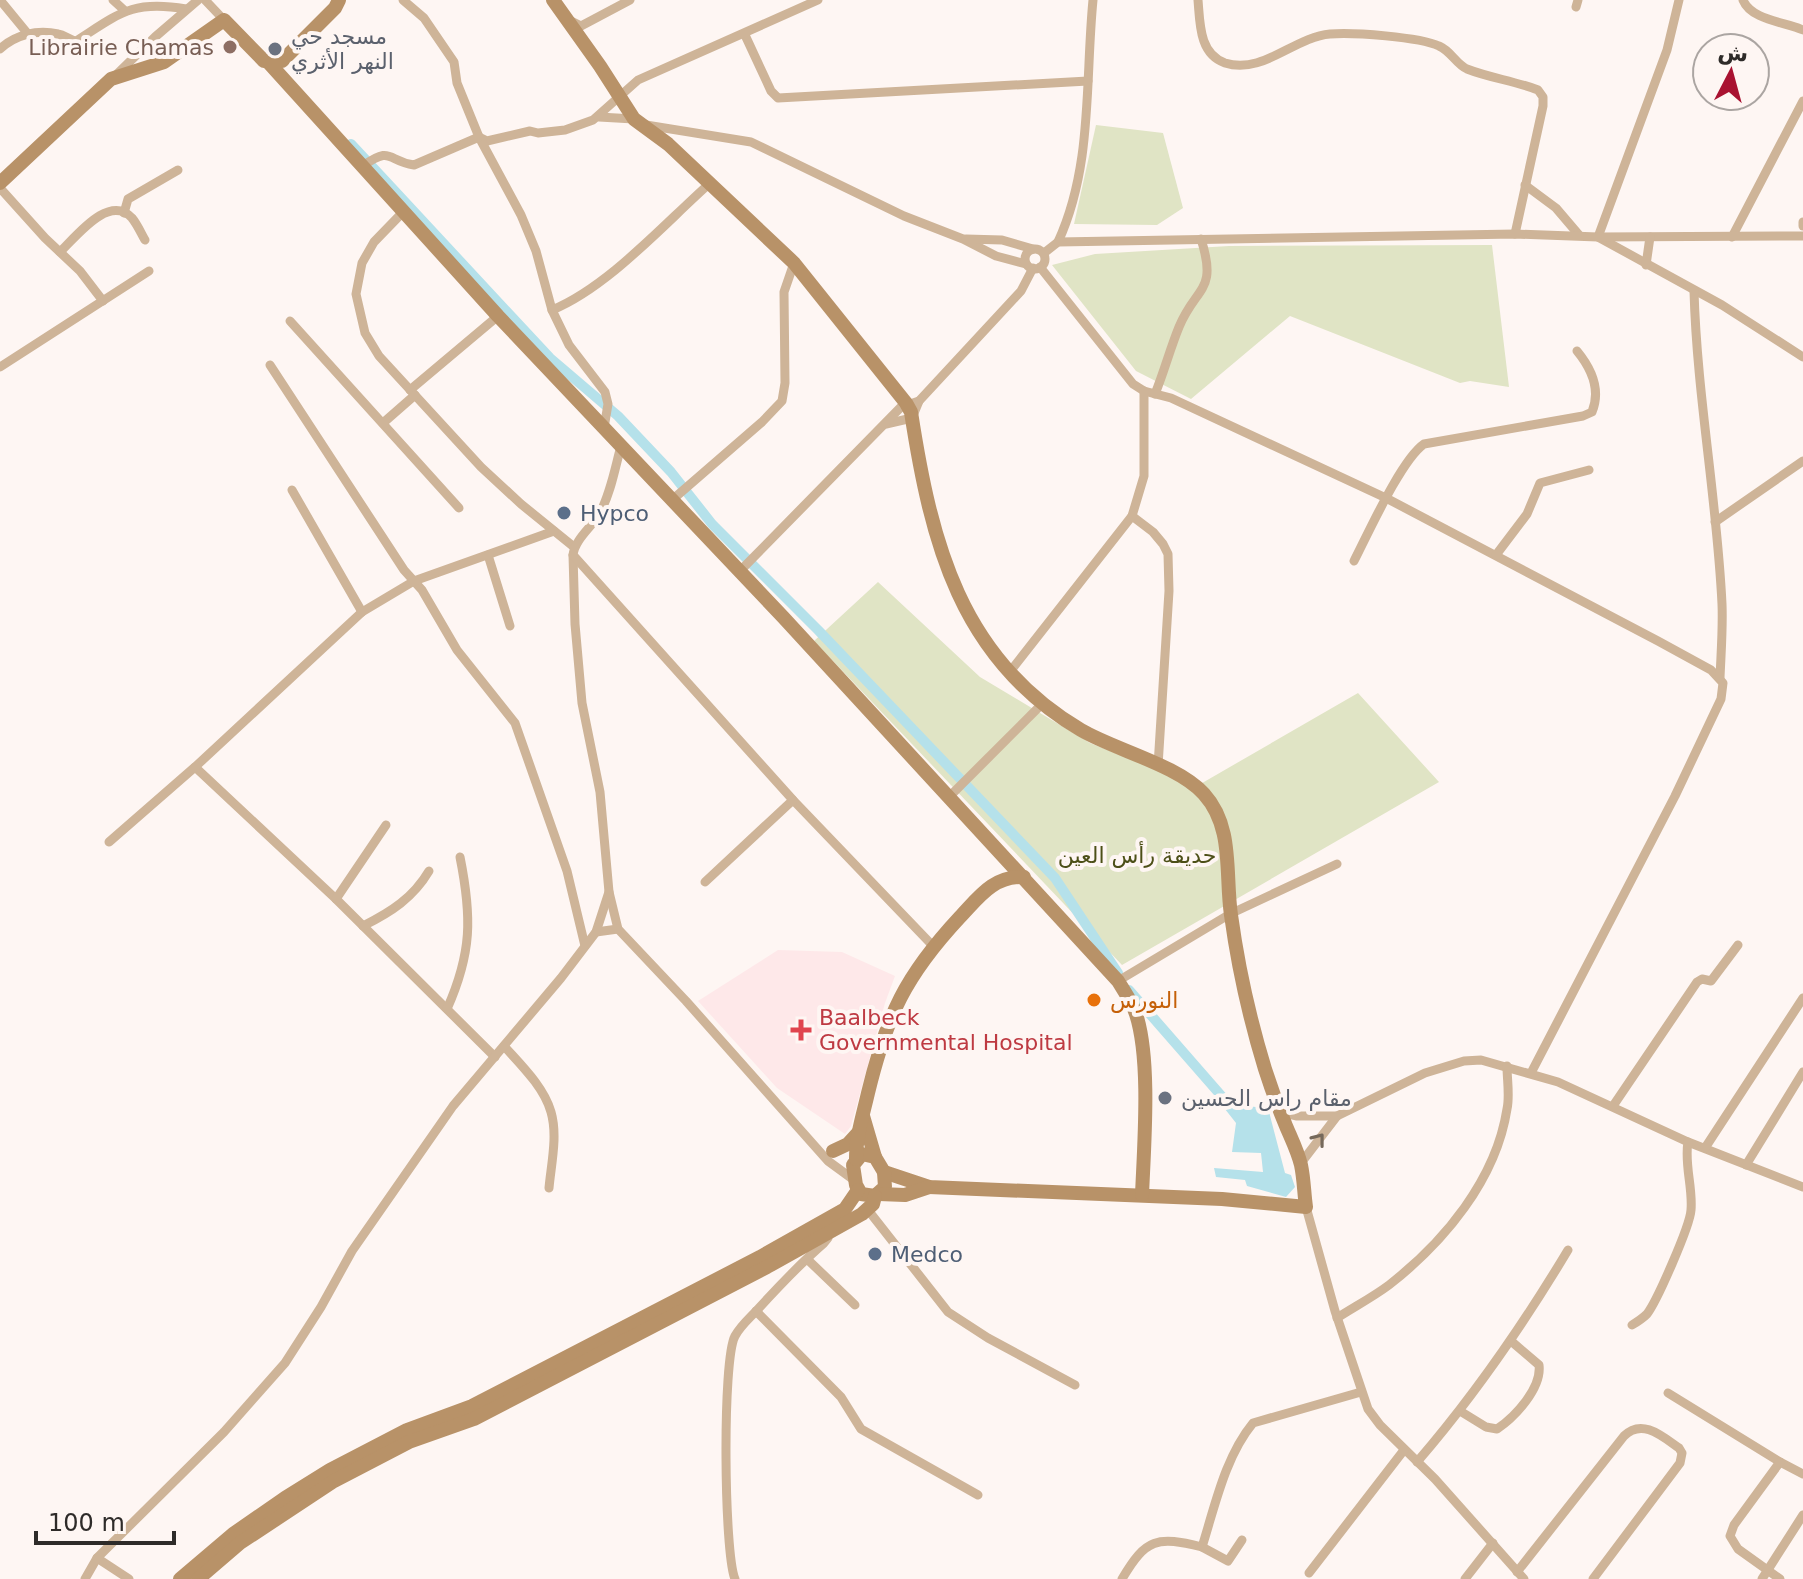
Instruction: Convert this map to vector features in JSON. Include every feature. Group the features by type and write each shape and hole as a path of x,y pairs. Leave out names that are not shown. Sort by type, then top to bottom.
{"street":[{"path":"0,0 28,34"},
{"path":"113,0 124,10"},
{"path":"103,301 80,271 0,186 198,0"},
{"path":"205,0 365,164 498,316 621,446 677,496 744,566 1118,981 1135,1010 1141,1033 1144,1066 1142,1195"},
{"path":"269,63 287,57 339,0"},
{"path":"403,0 424,18 454,62 457,83 479,137 521,215 536,251 552,310 569,345 605,392 608,404 604,428"},
{"path":"553,0 636,121 668,144 794,263 908,411 928,502 954,586 969,619 1009,673 1042,704 1082,731 1191,782 1203,793 1217,815 1224,839 1224,918 1256,1037 1280,1112 1301,1163 1306,1207 1337,1318 1361,1392 1368,1409 1380,1425 1520,1575 1619,1441 1633,1428 1642,1427 1679,1448 1682,1453 1680,1463 1593,1579"},
{"path":"566,19 581,26 630,0"},
{"path":"365,164 380,155 414,165 479,137 487,141 530,131 565,130 599,117 632,83 818,0"},
{"path":"1044,253 1058,242 1071,213 1078,182 1084,151 1093,0"},
{"path":"1198,0 1202,38 1207,49 1216,59 1231,64 1254,63 1330,34 1392,38 1436,45 1448,51 1465,68 1538,90 1543,97 1543,106 1515,234"},
{"path":"1598,237 1667,50 1679,0"},
{"path":"1743,0 1745,6 1757,14 1803,30"},
{"path":"0,49 10,40 28,34 59,34 76,41 124,10 150,4 186,9"},
{"path":"111,79 164,62 224,20"},
{"path":"745,35 771,91 778,98 1088,81"},
{"path":"1732,237 1803,101"},
{"path":"599,117 751,142 846,190 996,256 1033,266 1045,261 1044,253"},
{"path":"124,213 128,199 178,170"},
{"path":"552,310 595,286 709,184"},
{"path":"1525,185 1556,208 1579,235"},
{"path":"60,252 103,214 115,210 132,219 145,240"},
{"path":"404,211 367,252 356,294 365,333 379,356 499,485 573,551 793,800 933,946"},
{"path":"1058,242 1515,234 1598,237 1803,236"},
{"path":"1598,237 1722,305 1803,357"},
{"path":"1646,265 1650,237"},
{"path":"963,239 1002,240 1044,253"},
{"path":"1155,394 1183,318 1205,287 1208,263 1201,239"},
{"path":"1033,249 1027,253 1033,266 1125,374 1144,391 1171,398 1386,498 1658,641 1720,678"},
{"path":"677,496 782,401 785,383 784,292 794,263"},
{"path":"744,566 886,424 908,411 1021,291 1033,266"},
{"path":"0,367 149,271"},
{"path":"784,292 808,278"},
{"path":"1531,1073 1681,784 1724,690 1720,678 1722,606 1695,352 1694,291"},
{"path":"383,423 412,392 498,316"},
{"path":"290,321 459,508"},
{"path":"1354,561 1386,498 1413,454 1424,444 1592,412 1594,381 1577,351"},
{"path":"270,365 422,590 457,650 515,723 567,871 585,946"},
{"path":"1009,673 1132,516 1144,476 1144,391"},
{"path":"886,424 908,411"},
{"path":"621,446 605,503 573,551 574,612 582,703 600,792 609,892 618,929 827,1152 836,1168 865,1196 874,1200 948,1312 988,1338 1075,1385"},
{"path":"1715,522 1803,461"},
{"path":"1496,555 1527,514 1540,483 1589,470"},
{"path":"292,490 362,612"},
{"path":"1132,516 1153,532 1168,554 1169,591 1158,766"},
{"path":"109,842 362,612 414,581 554,531"},
{"path":"488,555 510,626"},
{"path":"952,794 1042,704"},
{"path":"195,767 336,899 495,1057"},
{"path":"705,882 793,800"},
{"path":"336,899 386,825"},
{"path":"988,887 996,867 995,847"},
{"path":"447,1009 459,982 469,929 469,900 460,857"},
{"path":"1118,981 1224,918 1337,864"},
{"path":"363,926 409,898 429,871"},
{"path":"824,1229 845,1209 856,1185 853,1165 858,1132 886,1025 906,984 933,946 988,887 1005,878 1024,877"},
{"path":"85,1579 97,1558 224,1432 285,1363 352,1251 453,1106 596,932 609,892"},
{"path":"596,932 618,929"},
{"path":"1613,1106 1697,982 1713,980 1738,945"},
{"path":"1705,1148 1803,998"},
{"path":"504,1046 526,1071 551,1112 554,1135 549,1188"},
{"path":"1280,1112 1296,1116 1337,1116 1425,1073 1448,1065 1481,1060 1558,1082 1688,1142 1803,1187"},
{"path":"1337,1318 1388,1285 1436,1244 1467,1204 1501,1141 1508,1106 1507,1066"},
{"path":"1746,1165 1803,1072"},
{"path":"198,1579 253,1534 334,1481 409,1442 474,1419 874,1200 885,1187 884,1172 875,1157 863,1115"},
{"path":"1301,1163 1337,1116"},
{"path":"827,1152 848,1144 858,1132"},
{"path":"1632,1325 1646,1315 1656,1298 1691,1214 1691,1182 1686,1152 1688,1142"},
{"path":"827,1152 845,1153 856,1159"},
{"path":"856,1159 867,1154 875,1157"},
{"path":"884,1172 929,1187 1142,1195 1306,1207"},
{"path":"874,1200 929,1187"},
{"path":"735,1579 730,1564 727,1527 727,1362 735,1334 826,1240 824,1229"},
{"path":"1417,1462 1460,1411 1511,1341 1568,1250"},
{"path":"807,1259 855,1305"},
{"path":"180,1579 233,1534 330,1470 407,1430 472,1406 704,1292"},
{"path":"756,1311 841,1397 861,1429 978,1495"},
{"path":"1460,1411 1486,1427 1497,1429 1517,1410 1535,1385 1540,1371 1539,1365 1511,1341"},
{"path":"1202,1547 1231,1461 1242,1436 1253,1423 1361,1392"},
{"path":"1668,1393 1803,1474"},
{"path":"1309,1573 1404,1450"},
{"path":"1780,1462 1734,1525 1730,1536 1738,1549 1765,1575 1780,1579"},
{"path":"1765,1575 1803,1515"},
{"path":"1122,1579 1136,1556 1151,1542 1183,1542 1202,1547 1228,1561 1242,1540"},
{"path":"1465,1579 1493,1543"},
{"path":"97,1558 129,1579"}],"shaded area":[{"name":"Baalbeck Governmental Hospital","path":"778,950 842,952 895,976 851,1126 845,1134 777,1088 698,1001"}],"green space":[{"path":"1096,125 1163,133 1183,208 1157,225 1074,224"},
{"path":"1492,245 1509,387 1470,381 1460,383 1290,316 1191,399 1136,371 1052,265 1095,254 1229,246"},
{"name":"حديقة رأس العين","path":"878,582 980,677 1090,743 1197,786 1358,693 1439,782 1122,965 814,641"}],"water":[{"path":"1221,1104 1268,1108 1285,1173 1291,1175 1295,1187 1286,1197 1247,1186 1245,1180 1216,1177 1214,1168 1263,1172 1261,1153 1232,1152 1236,1123"}],"waterway":[{"path":"351,144 550,358 618,416 671,472 712,524 1055,878 1118,973"},
{"path":"1129,990 1225,1100"}],"place":[{"name":"Librairie Chamas","path":"230,47"},
{"name":"مسجد حي النهر الأثري","path":"275,49"},
{"name":"Hypco","path":"564,513"},
{"name":"النورس","path":"1094,1000"},
{"name":"Baalbeck Governmental Hospital","path":"801,1030"},
{"name":"مقام راس الحسين","path":"1165,1098"},
{"name":"Medco","path":"875,1254"}]}
